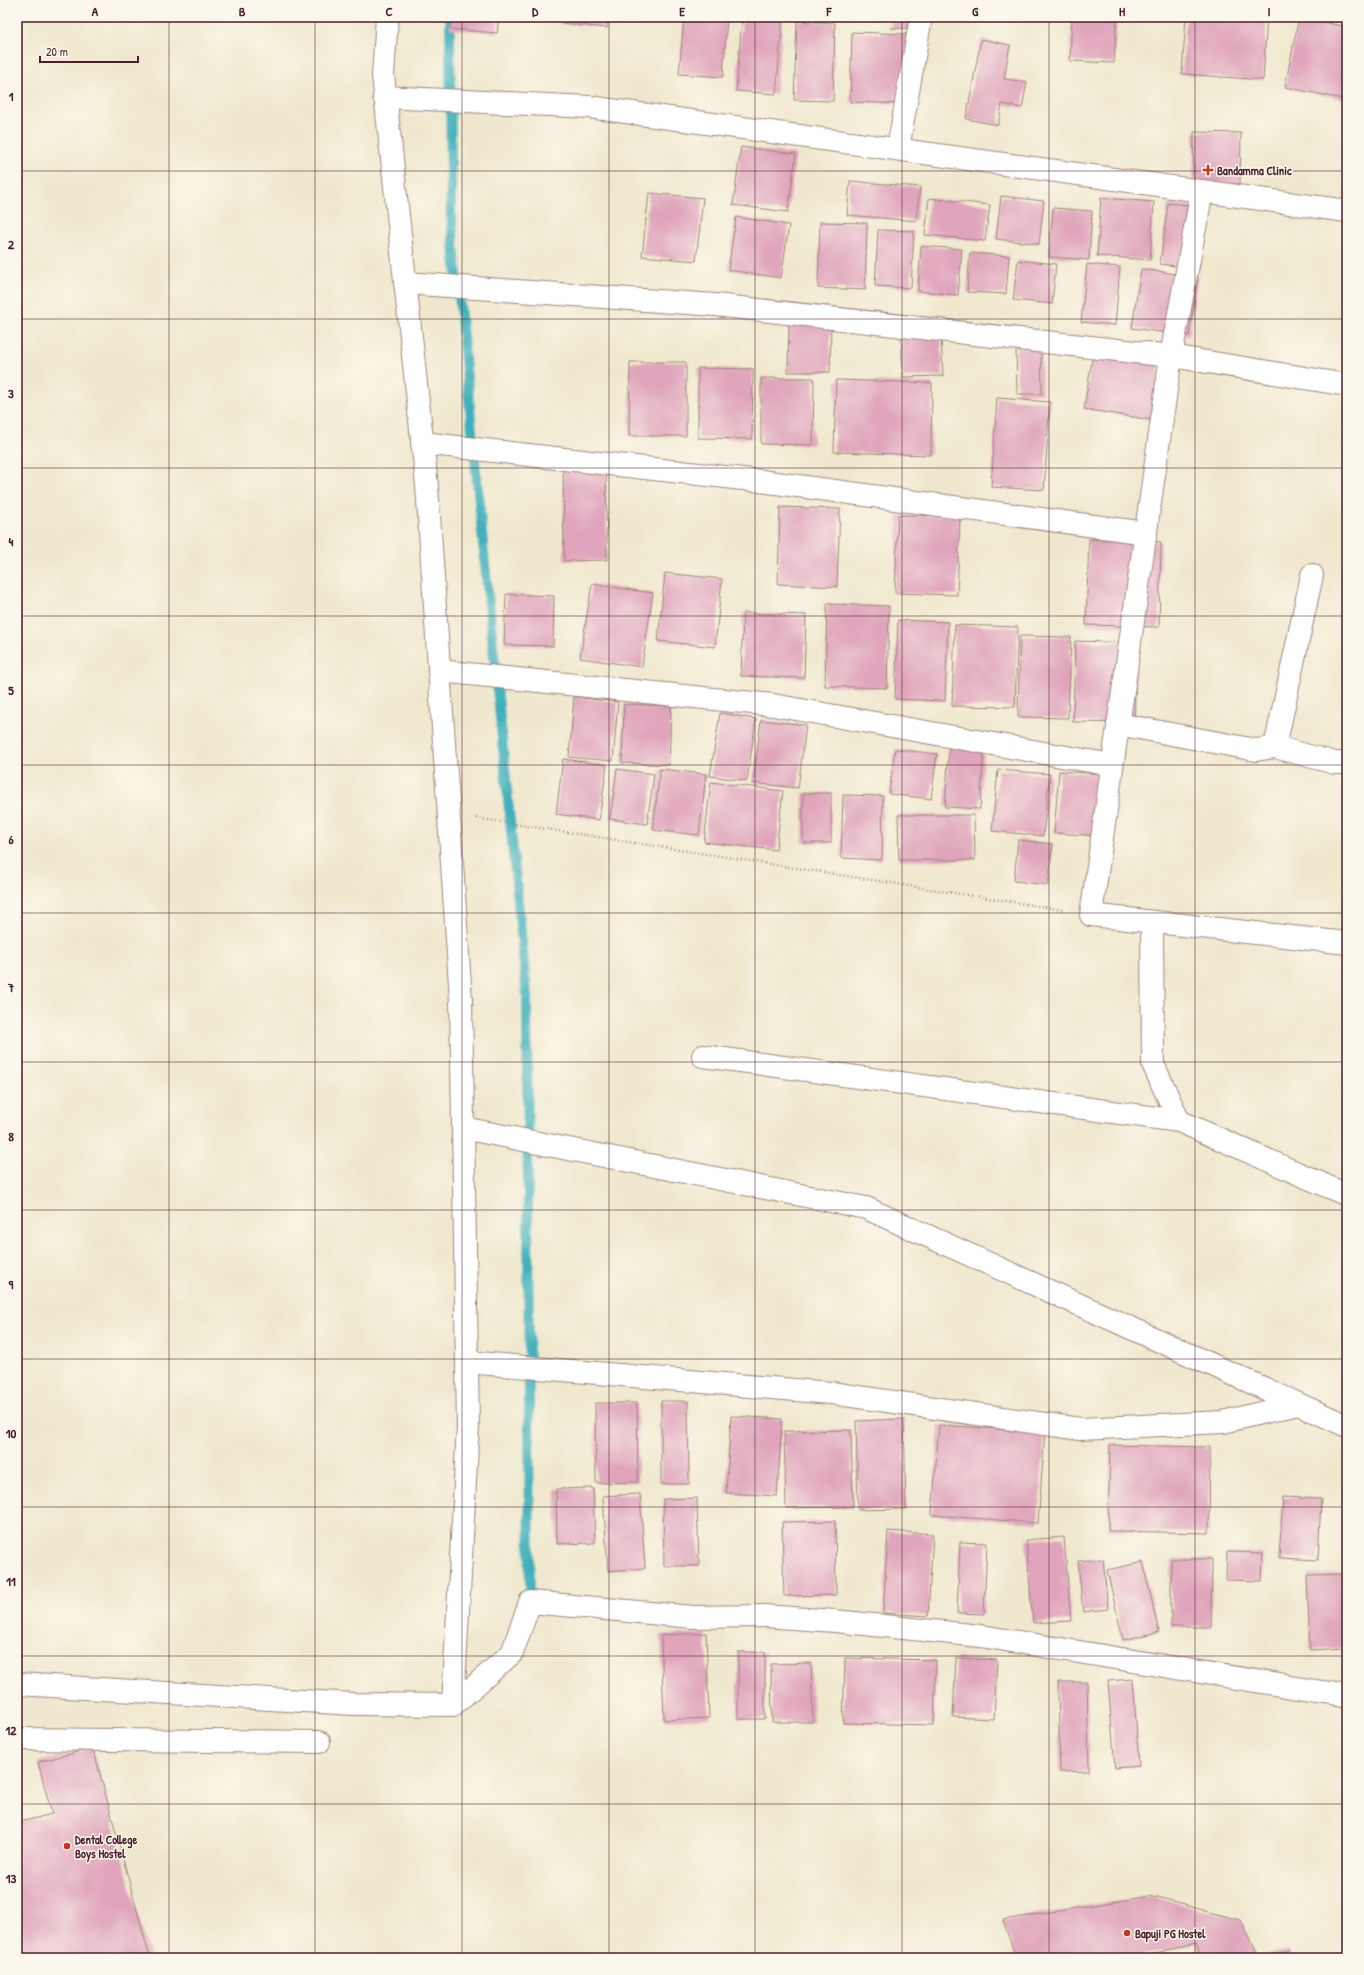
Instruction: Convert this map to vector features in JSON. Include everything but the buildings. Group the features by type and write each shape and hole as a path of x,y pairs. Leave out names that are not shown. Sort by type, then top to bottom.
{"street":[{"path":"387,17 382,75 427,486 461,1000 468,1426 453,1705"},
{"path":"898,149 921,17"},
{"path":"384,98 589,107 1347,211"},
{"path":"1202,191 1171,356 1091,914 1347,943"},
{"path":"405,282 715,305 1171,356 1347,385"},
{"path":"422,443 761,481 1146,533"},
{"path":"1275,747 1312,575"},
{"path":"439,671 773,705 1112,765"},
{"path":"1118,724 1256,750 1275,747 1335,763 1347,763"},
{"path":"1152,922 1152,1064 1179,1121"},
{"path":"703,1056 1179,1121 1347,1195"},
{"path":"463,1128 866,1208 1347,1426"},
{"path":"467,1362 831,1393 1080,1429 1223,1422 1298,1404"},
{"path":"17,1684 354,1704 453,1705 512,1653 530,1602 693,1618 764,1616 788,1617 981,1636 1347,1696"},
{"path":"17,1739 319,1742"}],"path":[{"path":"448,814 1091,914"}],"waterway":[{"path":"450,17 451,214 527,995 530,1602"}],"place":[{"name":"Bandamma Clinic","path":"1208,170"},
{"name":"Dental College Boys Hostel","path":"67,1846"},
{"name":"Bapuji PG Hostel","path":"1127,1933"}]}
